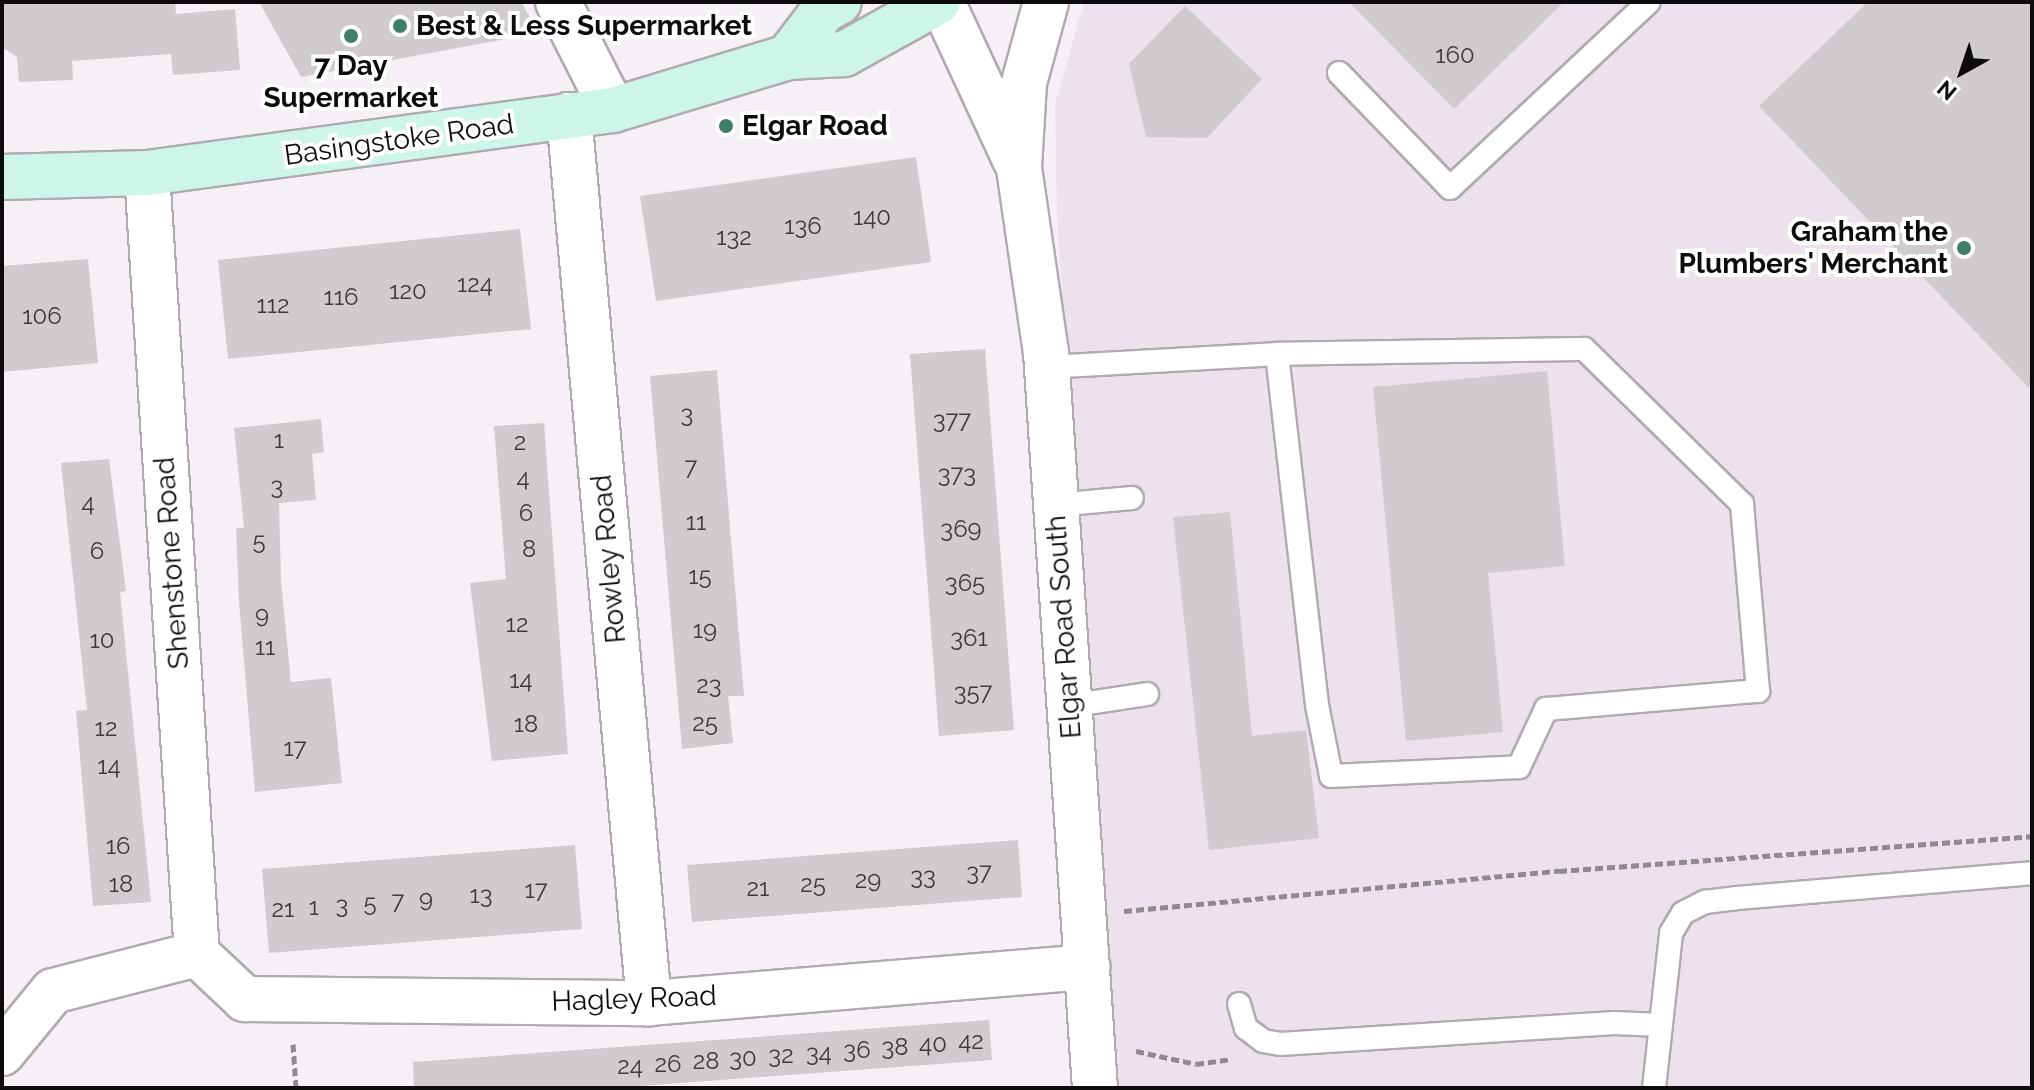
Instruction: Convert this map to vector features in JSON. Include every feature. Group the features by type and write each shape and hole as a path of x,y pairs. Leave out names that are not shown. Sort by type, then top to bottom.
{"main road":[{"path":"788,57 823,11 839,2"},
{"name":"Basingstoke Road","path":"2,177 147,173 613,110 788,57 844,54 940,2"}],"street":[{"path":"558,2 613,110"},
{"name":"Elgar Road South","path":"940,2 1019,168"},
{"name":"Elgar Road South","path":"1046,2 1024,83 1019,168 1047,367 1095,1088"},
{"name":"Rowley Road","path":"569,115 649,1003"},
{"name":"Shenstone Road","path":"147,173 197,954"},
{"path":"2,1053 53,991 197,954"},
{"name":"Hagley Road","path":"197,954 245,999 649,1003 1088,967"}],"lane":[{"path":"1339,73 1450,188 1649,2"},
{"path":"1047,367 1277,354 1584,349 1742,504 1758,691 1546,709 1519,767 1331,776 1317,705 1277,354"},
{"path":"1056,505 1132,498"},
{"path":"1069,706 1147,694"},
{"path":"1654,1088 1671,933 1683,913 1705,902 2032,873"},
{"path":"1239,1004 1246,1028 1254,1035 1280,1044 1614,1023 1661,1025"}],"path":[{"path":"1084,915 1559,871 2032,836"},
{"path":"1092,1040 1211,1065 1229,1060 1254,1035"}],"shaded area":[{"path":"1084,2 2032,2 2032,1088 1112,1088 1057,218 1055,104"}],"building":[{"path":"2,2 175,2 176,14 235,9 240,70 173,75 171,54 72,61 73,80 19,82 17,57 2,47"},
{"path":"259,2 521,2 539,33 301,77"},
{"path":"1349,2 1564,2 1454,109"},
{"name":"Graham the Plumbers' Merchant","path":"1868,2 2032,2 2032,391 1759,106"},
{"path":"1185,6 1262,79 1207,138 1146,137 1129,64"},
{"path":"916,157 931,262 656,301 640,196"},
{"path":"520,229 531,329 228,359 218,260"},
{"path":"88,259 98,363 2,372 2,266"},
{"path":"985,349 1014,730 939,736 910,354"},
{"path":"717,370 744,696 728,696 733,743 682,749 650,376"},
{"path":"1547,371 1565,566 1488,573 1503,732 1406,741 1373,387"},
{"path":"321,419 324,452 312,454 316,500 279,503 281,581 291,682 331,678 342,783 255,792 239,602 236,528 244,528 234,428"},
{"path":"544,423 568,754 492,761 470,583 506,579 494,426"},
{"path":"109,459 126,591 120,592 151,902 93,906 76,711 87,710 61,463"},
{"path":"1230,512 1252,736 1306,730 1319,838 1209,850 1173,517"},
{"path":"1018,840 1022,897 692,922 687,865"},
{"path":"575,845 582,929 269,953 262,869"},
{"path":"989,1020 992,1060 613,1088 414,1088 413,1062"}],"place":[{"name":"Best & Less Supermarket","path":"400,26"},
{"name":"7 Day Supermarket","path":"351,36"},
{"name":"Elgar Road","path":"726,126"},
{"name":"Graham the Plumbers' Merchant","path":"1964,248"}]}
